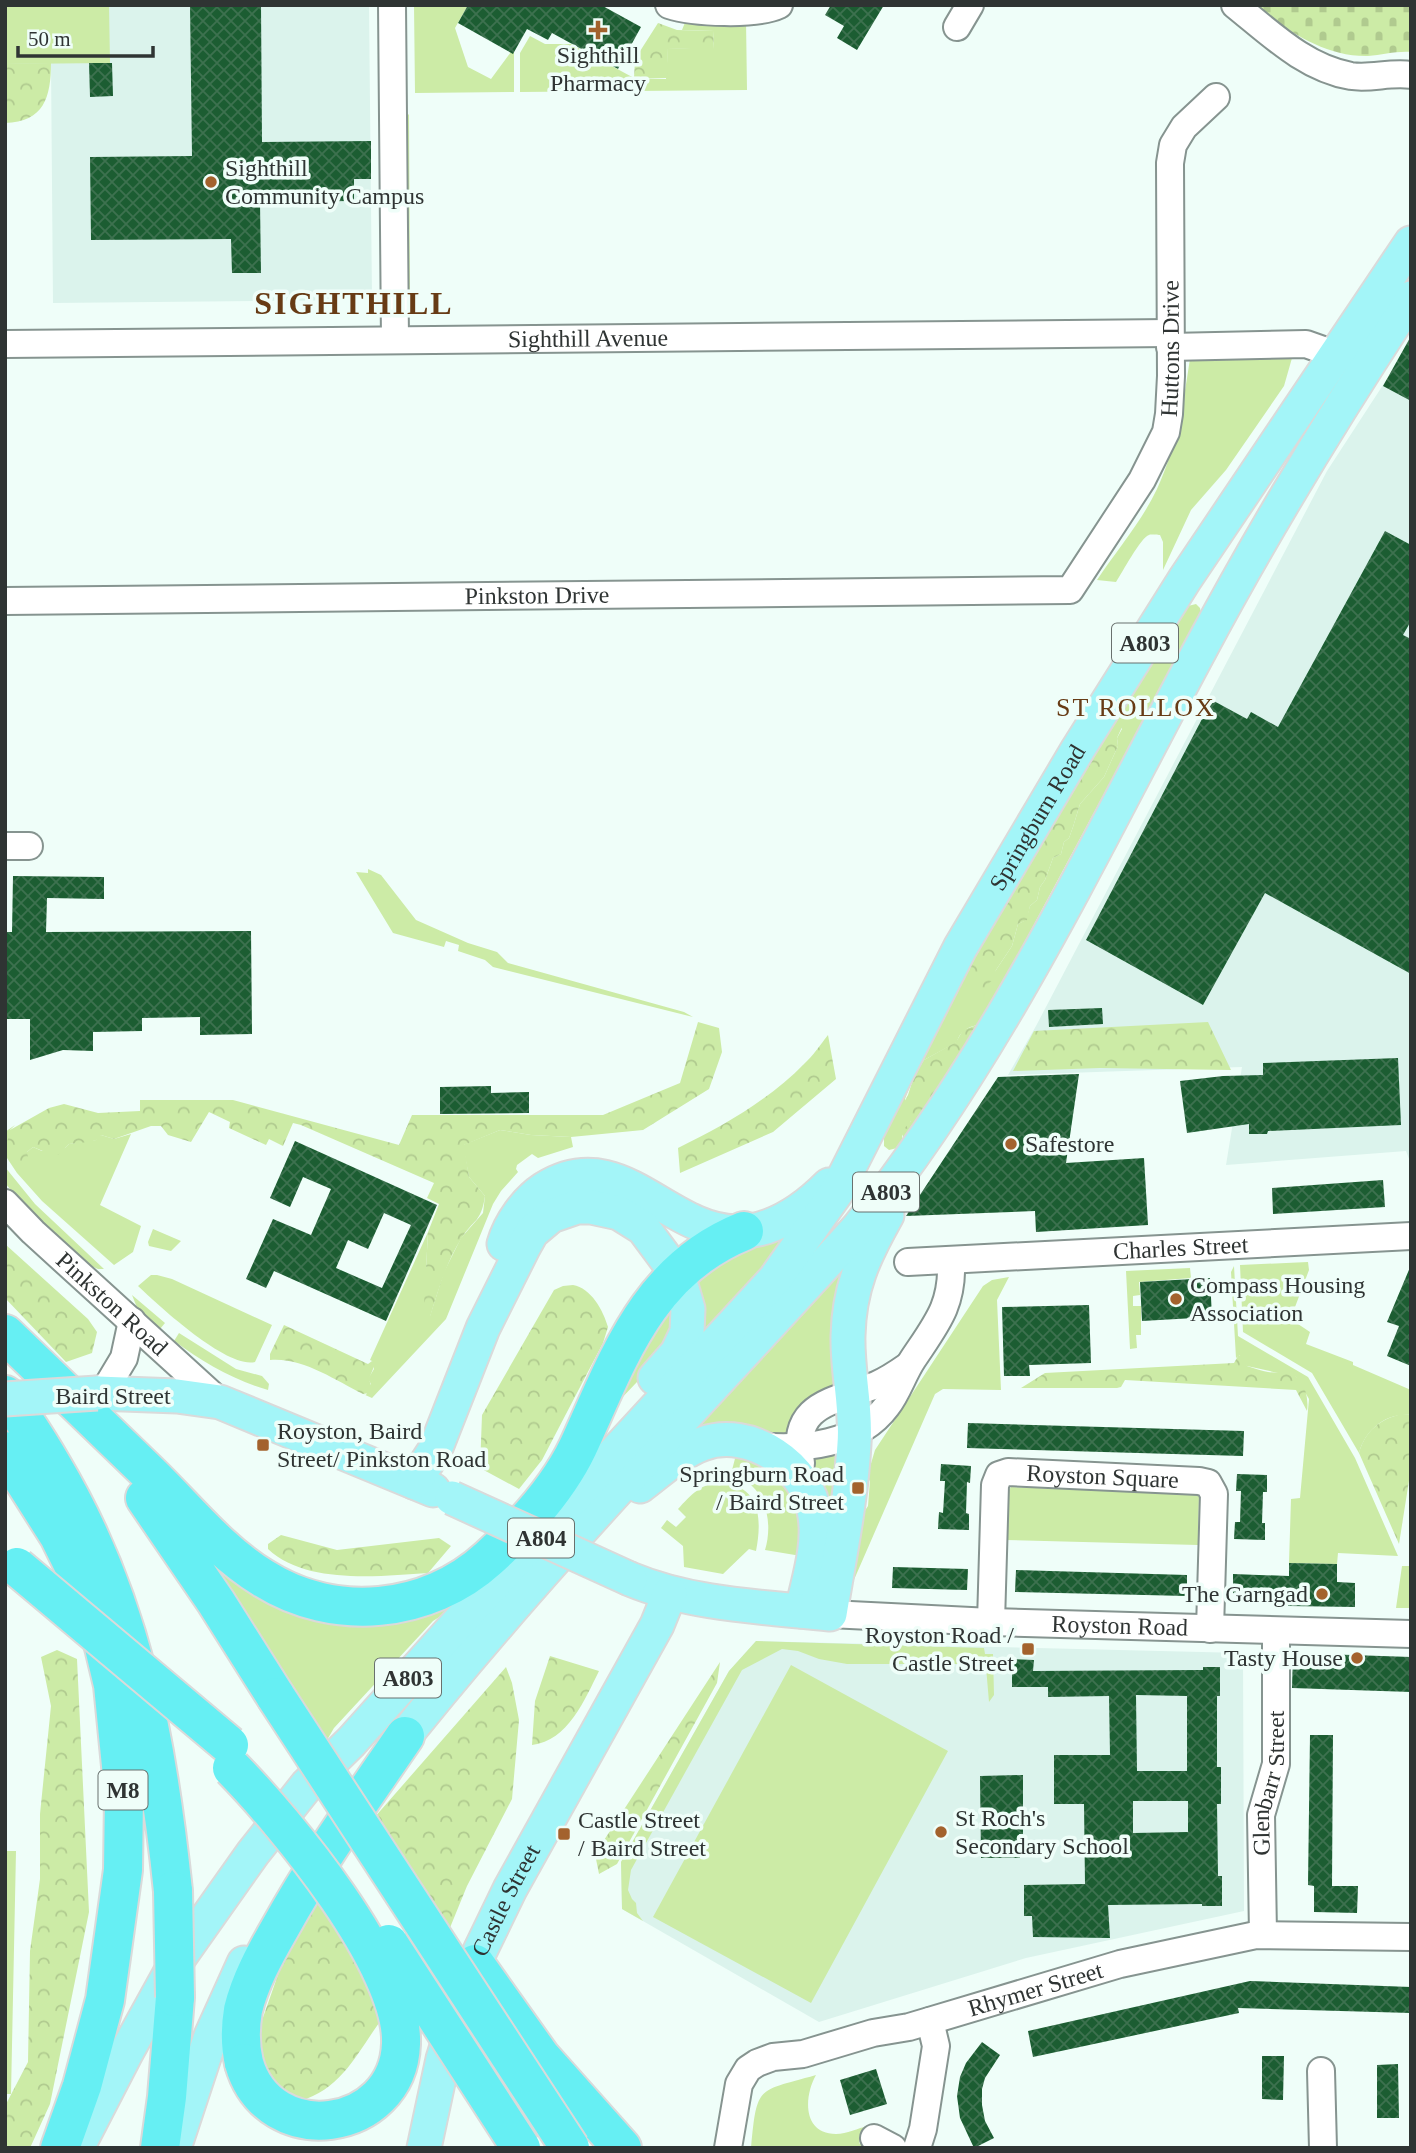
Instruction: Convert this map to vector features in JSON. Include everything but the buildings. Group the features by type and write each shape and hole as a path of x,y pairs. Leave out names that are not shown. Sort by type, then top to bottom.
{"highway":[{"path":"14,1343 154,1478 205,1532 263,1578 290,1591 330,1604 390,1606 426,1597 466,1577 498,1550 550,1493 573,1457 622,1349 666,1275 720,1242 744,1231"},
{"path":"14,1343 103,1444 138,1489 216,1602 570,2148"},
{"name":"M8","path":"5,1397 38,1442 63,1484 103,1566 131,1647 148,1717 173,1891 175,1997 167,2097 170,2145"},
{"name":"M8","path":"5,1451 59,1536 87,1593 113,1685 124,1796 123,1870 105,2000 82,2086 60,2148"},
{"path":"11,1560 108,1660 270,1783 355,1890 521,2148"},
{"path":"230,1755 296,1838 355,1926 387,1984 398,2016 401,2043 396,2071 382,2093 362,2110 323,2122 302,2120 272,2107 257,2092 244,2063 242,2018 247,1995 260,1966 308,1879 405,1736"},
{"path":"475,1964 541,2057 622,2148"}],"main road":[{"name":"Springburn Road","path":"872,1125 956,957 1077,749 1192,570 1411,243"},
{"name":"A803","path":"170,2145 236,1977 261,1931 313,1852 429,1703 588,1522 858,1228 940,1117 1042,946 1246,566 1356,382 1411,298"},
{"path":"816,1613 852,1465 855,1431 848,1337 854,1288 870,1243 940,1117"},
{"name":"A803","path":"414,1482 435,1450 483,1328 506,1239 514,1222 535,1195 564,1180 590,1175 605,1176 635,1187 695,1222 725,1231 744,1231 778,1223 801,1210 845,1168 858,1152 872,1125"},
{"name":"A803","path":"77,2148 178,1959 253,1853 307,1785 351,1742 780,1272 836,1193 872,1125"},
{"path":"483,1328 532,1232 551,1216 584,1207 605,1208 643,1228 666,1275 688,1309 687,1332 677,1353 637,1400 599,1468"},
{"name":"Baird Street","path":"5,1397 100,1393 177,1395 220,1402"},
{"name":"A804","path":"220,1402 452,1498 630,1579 670,1593 816,1613"},
{"path":"588,1522 702,1444 736,1440 759,1446 789,1466 814,1507 816,1613"},
{"name":"Castle Street","path":"426,2132 452,2027 475,1964 510,1889 657,1625 670,1593"}],"street":[{"path":"392,5 395,340"},
{"path":"669,5 698,11 760,11 776,7"},
{"path":"1235,5 1296,54 1333,71 1361,77 1411,75"},
{"name":"Huttons Drive","path":"1070,590 1142,480 1166,432 1169,414 1170,163 1173,145 1184,127 1216,97"},
{"name":"Sighthill Avenue","path":"5,344 395,340 1170,340 1306,344 1337,355"},
{"name":"Pinkston Drive","path":"5,601 1070,590"},
{"name":"Pinkston Road","path":"5,1203 33,1232 220,1402"},
{"name":"Charles Street","path":"908,1262 1411,1236"},
{"path":"759,1446 799,1448 824,1444 874,1420 888,1405 908,1366 946,1305 952,1284 951,1261"},
{"path":"100,1393 124,1358 132,1321"},
{"path":"814,1507 799,1448 801,1431 814,1410 829,1401 885,1381 908,1366"},
{"name":"Royston Square","path":"991,1622 995,1485 999,1475 1008,1472 1208,1483 1214,1494 1210,1629"},
{"name":"Royston Road","path":"816,1613 991,1622 1411,1634"},
{"name":"Glenbarr Street","path":"1263,1934 1261,1815 1276,1764 1276,1631"},
{"name":"Rhymer Street","path":"728,2148 739,2084 748,2069 773,2057 803,2054 873,2033 909,2027 1124,1964 1263,1934 1411,1937"},
{"path":"917,2148 923,2129 936,2046 930,2021"},
{"path":"1321,2071 1323,2148"}],"shaded area":[{"name":"Sighthill Community Campus","path":"5,5 369,5 372,300 53,303 51,64 5,64"},
{"path":"1411,342 1411,1164 1406,1151 1226,1165 1242,1067 1008,1075 1327,471"},
{"name":"St Roch's Secondary School","path":"756,1641 1243,1653 1244,1911 1026,1958 819,2022 622,1909 621,1862 729,1671"}],"green space":[{"path":"5,5 109,5 110,63 5,64"},
{"path":"414,5 468,5 455,28 468,67 491,79 514,51 514,92 415,93"},
{"path":"1256,5 1411,5 1411,52 1368,56 1337,52 1294,33"},
{"path":"686,20 746,20 747,90 520,92 520,53 530,36 545,44 571,44 634,78 666,79 668,48 713,49 714,31 682,30"},
{"path":"658,23 677,30 714,31 713,50 668,48 667,78 634,78 635,59"},
{"path":"51,63 47,97 37,113 18,122 5,123 5,64"},
{"path":"409,114 410,299 404,299 404,119"},
{"path":"1294,351 1284,386 1226,470 1191,510 1163,570 1163,542 1160,535 1150,535 1137,548 1116,582 1097,580 1144,512 1164,473 1179,422 1191,352"},
{"path":"1185,603 1188,606 1196,604 1201,613 1002,984 977,1025 964,1030 957,1042 924,1060 905,1099 911,1121 902,1136 904,1144 900,1150 889,1150 884,1146 882,1137 971,954 969,970 988,982 1012,946 1018,924 1026,920 1030,906 1037,900 1053,858 1061,854 1080,804 1104,777 1118,746 1117,738 1122,729 1118,722 1112,722"},
{"path":"1124,715 1130,721 1122,727 1117,738 1118,746 1104,777 1080,804 1069,838 1064,842 1061,854 1053,858 1037,900 1030,906 1027,920 1018,924 1012,946 996,970 986,993 983,996 977,993 970,979 971,954 1112,722 1118,722"},
{"path":"368,869 381,875 416,920 468,943 497,952 508,963 684,1012 693,1017 493,967 485,960 458,951 459,945 446,941 444,947 393,933 356,872 368,873"},
{"path":"698,1022 719,1028 722,1052 709,1089 643,1130 571,1137 500,1130 464,1145 469,1177 485,1196 479,1216 465,1233 451,1258 430,1317 424,1306 428,1232 439,1204 427,1198 434,1183 301,1125 293,1123 283,1146 269,1139 266,1145 229,1128 230,1122 209,1112 191,1142 168,1135 161,1126 151,1126 114,1139 101,1135 100,1139 69,1144 58,1155 33,1147 27,1152 25,1162 15,1164 7,1143 10,1130 49,1108 64,1104 98,1113 140,1111 140,1100 233,1100 399,1145 412,1115 603,1115 680,1083"},
{"path":"1208,1022 1231,1070 1100,1068 1013,1071 1034,1031"},
{"path":"977,1025 904,1144 902,1131 911,1121 904,1118 901,1108 914,1076 924,1060 956,1042 963,1030"},
{"path":"828,1035 836,1079 773,1132 680,1173 678,1148 728,1121 776,1089 807,1061"},
{"path":"15,1125 10,1130 12,1151 27,1152 33,1147 42,1151 65,1148 69,1144 96,1140 101,1135 114,1139 131,1134 100,1205 141,1226 133,1252 114,1265 42,1201 5,1155 5,1132"},
{"path":"500,1130 571,1137 573,1147 538,1158 532,1154 517,1165 518,1172 493,1204 446,1319 372,1398 363,1394 366,1395 371,1384 368,1379 374,1369 370,1360 428,1232 426,1270 430,1316 444,1272 461,1238 483,1213 485,1196 469,1177 463,1145"},
{"path":"5,1167 35,1204 104,1269 87,1264 16,1196 5,1183"},
{"path":"153,1229 181,1241 171,1251 149,1246"},
{"path":"799,1229 699,1344 693,1269"},
{"path":"5,1244 88,1319 97,1332 92,1353 66,1362 5,1298"},
{"path":"857,1244 842,1386 793,1439 685,1438"},
{"path":"1308,1262 1309,1270 1292,1315 1295,1322 1310,1332 1306,1344 1353,1362 1353,1365 1411,1390 1411,1415 1393,1416 1378,1424 1366,1437 1359,1453 1312,1373 1243,1332 1240,1265"},
{"path":"1234,1266 1238,1336 1308,1377 1355,1458 1398,1556 1338,1553 1337,1564 1289,1563 1291,1499 1300,1498 1309,1399 1296,1377 1247,1366 1240,1355 1236,1358 1231,1272"},
{"path":"1190,1268 1191,1278 1139,1282 1140,1295 1133,1296 1133,1306 1141,1306 1141,1335 1136,1335 1137,1348 1130,1349 1126,1271"},
{"path":"151,1275 172,1279 272,1325 255,1362 243,1362 228,1356 176,1320 138,1286"},
{"path":"1009,1277 997,1300 1001,1390 943,1389 935,1394 853,1582 851,1578 860,1518 868,1506 870,1481 867,1477 875,1450 983,1286 992,1280"},
{"path":"573,1285 591,1295 608,1327 603,1343 542,1460 519,1489 480,1468 482,1415 554,1290"},
{"path":"670,1290 678,1321 656,1362 617,1403"},
{"path":"132,1295 165,1323 160,1329 138,1310"},
{"path":"284,1325 368,1364 372,1361 375,1364 369,1379 372,1389 369,1393 363,1394 330,1376 294,1362 270,1360 270,1354"},
{"path":"179,1333 236,1369 262,1376 269,1384 268,1390 231,1376 196,1356 174,1341"},
{"path":"1238,1356 1246,1356 1247,1366 1295,1376 1306,1395 1307,1411 1296,1390 1125,1380 1121,1387 1117,1388 1021,1388 1045,1373 1234,1363"},
{"path":"1402,1414 1411,1415 1411,1468 1399,1544 1359,1453 1365,1438 1374,1427"},
{"path":"839,1445 832,1518 810,1465 809,1452"},
{"path":"738,1447 799,1493 801,1556 765,1550 768,1527 764,1504 752,1486 731,1474"},
{"path":"722,1482 745,1491 756,1507 759,1528 756,1551 749,1549 723,1574 684,1567 683,1546 661,1528 667,1520 676,1527 686,1517 678,1509 687,1499 702,1487"},
{"path":"1011,1487 1198,1494 1198,1545 1005,1540 1007,1493"},
{"path":"188,1529 217,1552 408,1608 458,1605 433,1621 334,1728 327,1740"},
{"path":"281,1535 337,1550 439,1538 451,1546 428,1573 344,1576 302,1568 284,1560 268,1549 268,1544"},
{"path":"1402,1566 1411,1566 1411,1608 1396,1608"},
{"path":"756,1641 984,1648 985,1654 993,1654 994,1695 989,1702 986,1667 968,1664 847,1664 782,1649 742,1670 631,1870 628,1890 643,1921 622,1909 621,1862 729,1671"},
{"path":"57,1650 77,1659 89,1912 50,2104 30,2148 5,2148 5,2106 28,2062 30,1951 40,1879 40,1814 51,1706 41,1657"},
{"path":"550,1656 599,1671 581,1706 565,1727 545,1742 532,1745 535,1701"},
{"path":"720,1662 717,1683 617,1864 599,1874 595,1854"},
{"path":"791,1665 948,1751 811,2003 653,1917"},
{"path":"506,1667 519,1720 512,1799 467,1886 447,1935 374,1818"},
{"path":"5,1851 16,1851 11,2094 5,2094"},
{"path":"319,1896 372,1989 379,2023 355,2059 337,2079 314,2096 300,2101 279,2089 261,2060 260,2026 280,1969"},
{"path":"816,2075 808,2103 812,2121 817,2128 836,2134 868,2126 859,2143 867,2148 751,2148 755,2112 764,2094 771,2089"}],"place":[{"name":"Sighthill Pharmacy","path":"598,30"},
{"name":"Sighthill Community Campus","path":"211,182"},
{"name":"Safestore","path":"1011,1144"},
{"name":"Compass Housing Association","path":"1176,1299"},
{"name":"Royston, Baird Street/ Pinkston Road","path":"263,1445"},
{"name":"Springburn Road / Baird Street","path":"858,1488"},
{"name":"The Garngad","path":"1322,1594"},
{"name":"Royston Road / Castle Street","path":"1028,1649"},
{"name":"Tasty House","path":"1357,1658"},
{"name":"St Roch's Secondary School","path":"941,1832"},
{"name":"Castle Street / Baird Street","path":"564,1834"}],"district":[{"name":"SIGHTHILL","path":"354,303"},
{"name":"ST ROLLOX","path":"1136,707"}]}
